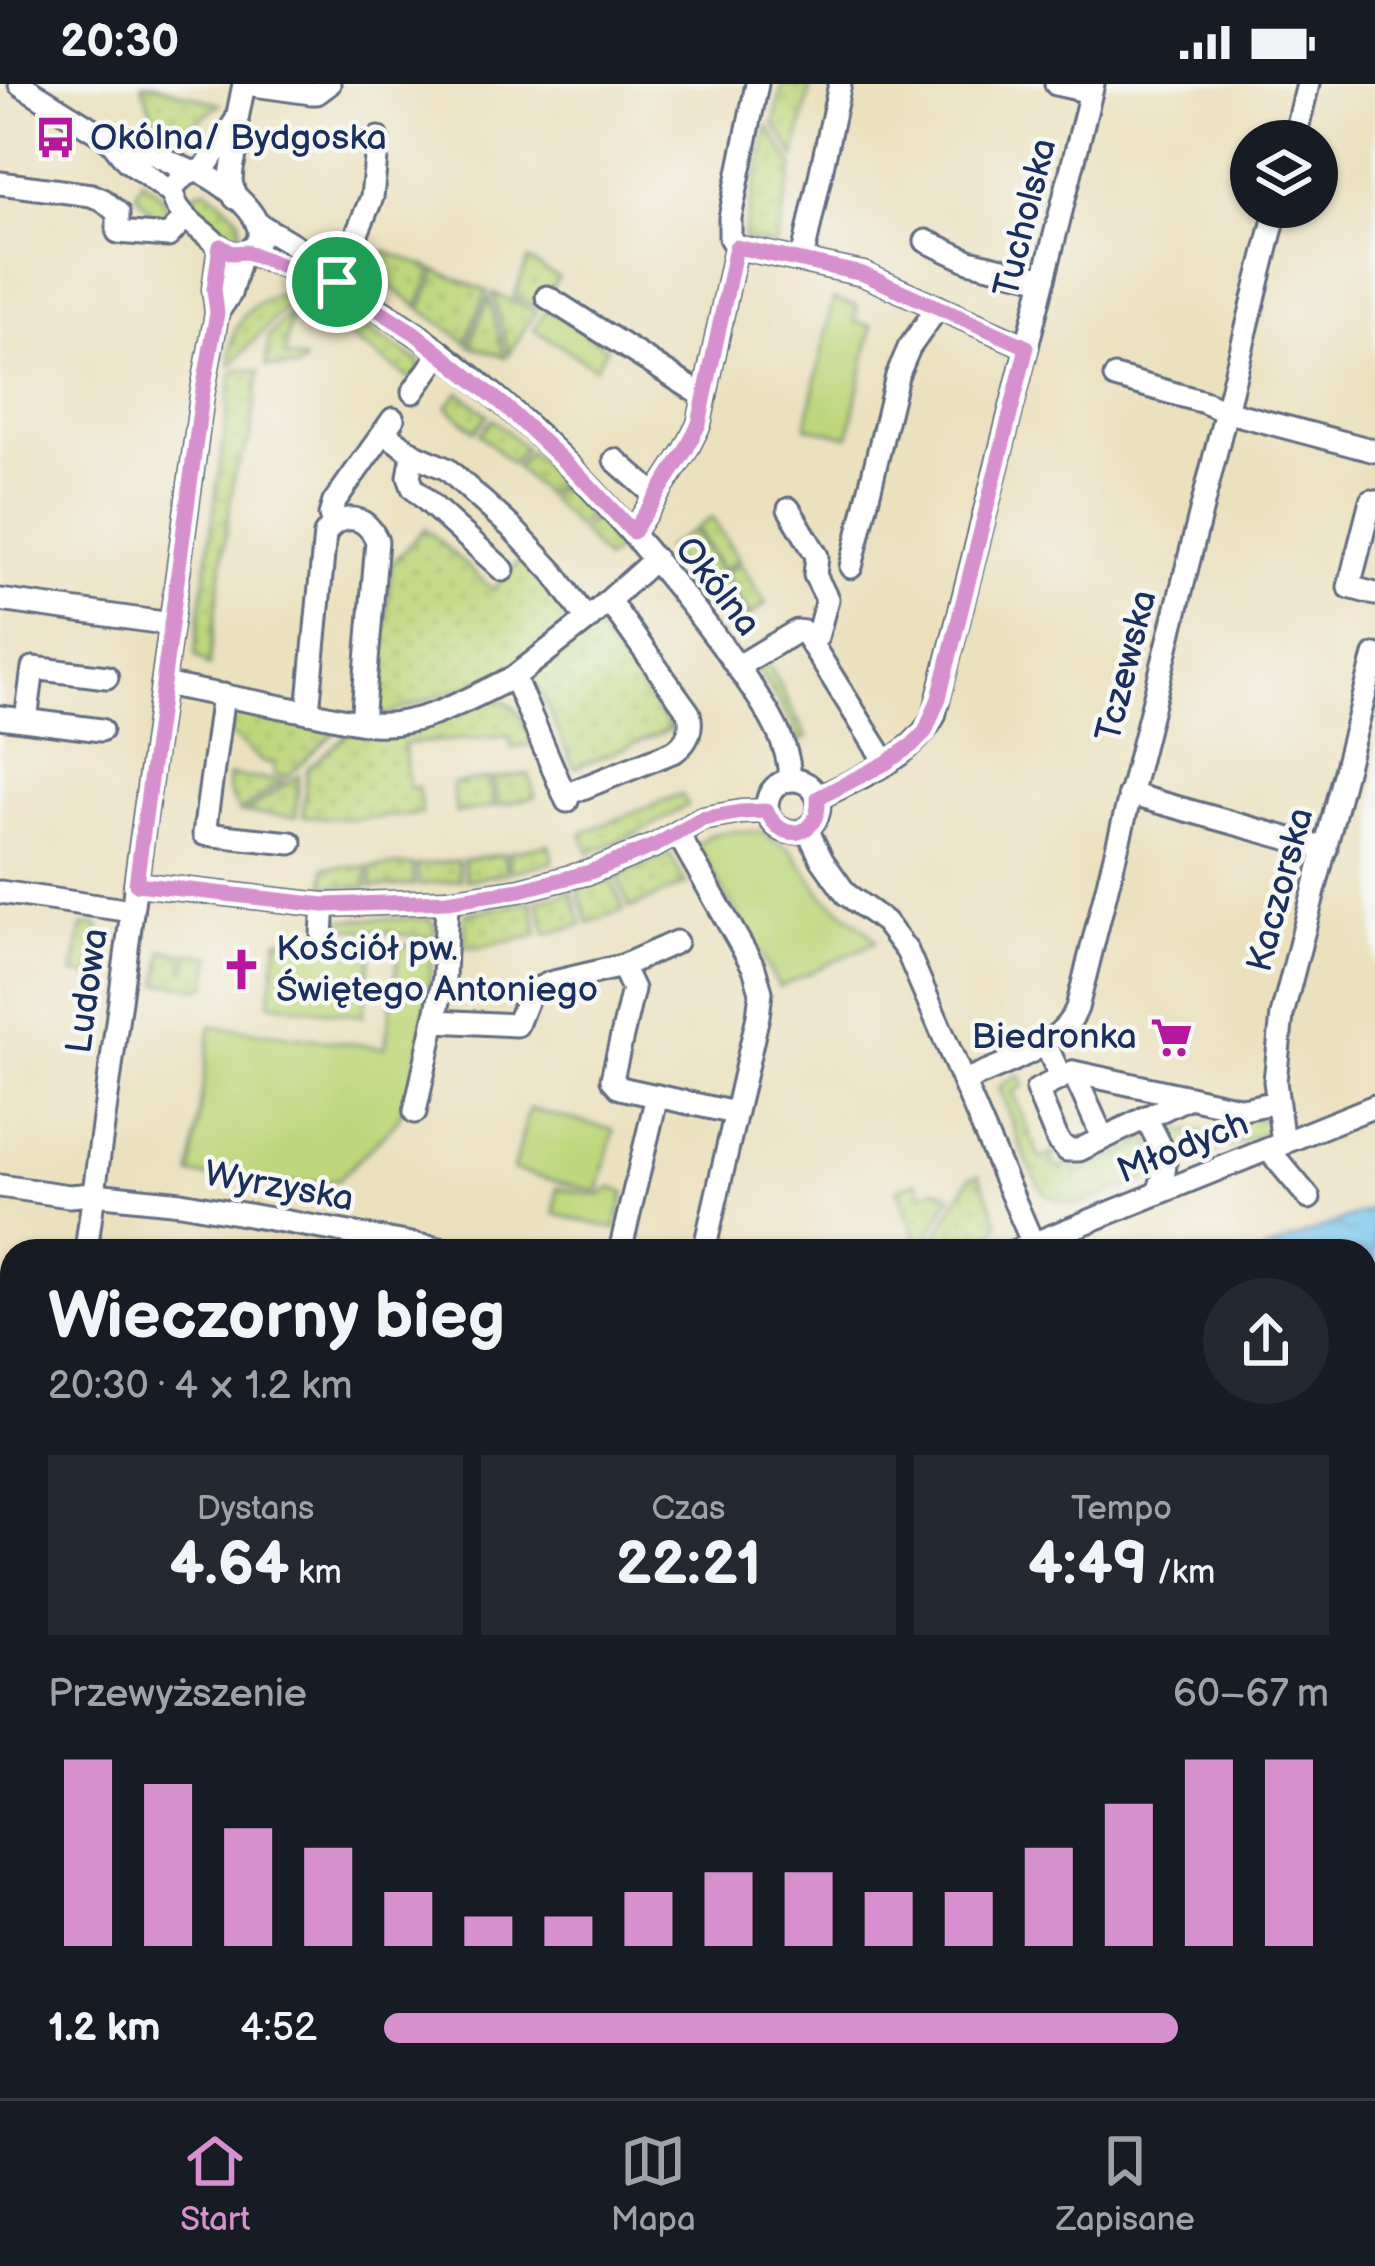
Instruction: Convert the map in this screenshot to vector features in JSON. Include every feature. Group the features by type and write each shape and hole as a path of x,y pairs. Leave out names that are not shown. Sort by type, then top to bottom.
{"street":[{"path":"20,84 111,141 126,160 174,195"},
{"path":"236,198 231,181 245,84 317,93 329,84"},
{"path":"757,84 730,218 730,238 736,247 863,274 1027,347"},
{"path":"802,260 840,84"},
{"path":"1055,84 1092,88"},
{"path":"1299,120 1308,84"},
{"name":"Tucholska","path":"818,798 912,745 934,716 1092,88"},
{"path":"0,183 98,197 118,213 118,232 168,236 185,218 174,195 178,184 237,119"},
{"path":"335,281 372,197 378,138"},
{"path":"111,141 195,165"},
{"name":"Okólna","path":"195,165 259,224 441,352 585,481 633,532 737,667 767,711 786,754 789,780"},
{"name":"Okólna","path":"185,218 236,250 335,281"},
{"path":"236,250 259,238 259,224"},
{"name":"Tczewska","path":"965,1082 1045,1043 1065,1029 1077,1008 1272,228"},
{"path":"926,241 969,261 1044,279"},
{"path":"633,532 696,431 736,247"},
{"name":"Ludowa","path":"217,313 235,280 236,250"},
{"name":"Ludowa","path":"88,1239 217,313 214,289 236,250"},
{"path":"235,280 276,263"},
{"path":"547,297 705,397"},
{"path":"851,566 897,376 909,348 938,307"},
{"path":"413,392 441,352"},
{"path":"1114,377 1375,451"},
{"path":"333,524 334,502 389,425 413,454 447,469 512,528 554,573 587,620"},
{"path":"413,454 412,488 503,570"},
{"path":"615,460 656,496"},
{"path":"1375,502 1371,501 1349,587 1375,594"},
{"path":"789,509 817,556 815,575 827,599 817,637 811,641"},
{"path":"308,712 325,534 333,524 351,518 372,528 377,541 362,722"},
{"path":"163,684 362,722 386,724 432,713 514,677 655,560"},
{"path":"0,600 171,623"},
{"path":"514,677 566,798 675,751 690,733 689,713 609,601"},
{"path":"737,667 797,631 804,632 886,763"},
{"name":"Kaczorska","path":"1276,1147 1276,1056 1282,1015 1375,655"},
{"path":"26,720 33,668 107,677"},
{"path":"223,695 204,834 291,844"},
{"path":"0,717 101,730"},
{"path":"789,780 810,785 818,798 818,816 807,829 782,830 767,811 769,794 789,780"},
{"path":"1129,794 1326,849"},
{"path":"136,884 324,905 447,901 520,890 590,872 624,860 702,819 767,811"},
{"path":"807,829 846,894 885,922 907,950 1026,1239"},
{"path":"678,834 759,980 761,992 707,1239"},
{"path":"0,892 132,911"},
{"path":"415,1112 447,956 447,901"},
{"path":"322,934 324,905"},
{"path":"435,1021 517,1024 530,992 622,966 676,942"},
{"path":"622,966 633,989 612,1079 620,1088 735,1113"},
{"path":"1045,1043 1103,1138"},
{"path":"1189,1097 1072,1151 1062,1147 1037,1090 1067,1075 1189,1097 1243,1109 1276,1102"},
{"path":"623,1239 657,1096"},
{"name":"Młodych","path":"1041,1239 1375,1106"},
{"path":"1146,1118 1166,1160 1157,1194"},
{"path":"1276,1147 1309,1198"},
{"name":"Wyrzyska","path":"0,1186 265,1216 388,1239"}],"green space":[{"path":"142,84 220,104 184,130 158,133"},
{"path":"783,84 811,84 795,157 774,123"},
{"path":"768,126 793,166 776,246 743,239"},
{"path":"142,180 161,195 168,209 161,223 136,194"},
{"path":"204,189 239,217 241,229 235,236 222,236 193,210 191,198"},
{"path":"385,251 433,269 418,307 375,275"},
{"path":"528,260 558,278 539,306 514,297"},
{"path":"437,271 487,291 466,342 421,309"},
{"path":"493,293 536,311 509,354"},
{"path":"298,294 231,365 233,340 242,318 260,303"},
{"path":"306,295 341,311 419,362 413,381 326,321 289,320 285,357 304,359 303,365 298,369 266,366 269,336"},
{"path":"489,297 505,357 469,345"},
{"path":"833,300 857,306 854,322 872,326 849,436 806,427"},
{"path":"547,309 607,348 595,368 534,329"},
{"path":"239,369 259,371 250,439 234,473 209,666 195,654 232,375"},
{"path":"459,392 488,415 475,431 447,407"},
{"path":"493,419 525,448 511,463 480,434"},
{"path":"529,452 559,480 545,495 515,466"},
{"path":"563,484 591,512 576,527 548,498"},
{"path":"595,517 621,546 606,560 580,531"},
{"path":"712,518 739,559 722,571 696,528"},
{"path":"425,528 493,590 522,558 532,558 575,616 512,670 388,714 375,714 392,564"},
{"path":"693,530 720,572 697,587 665,548"},
{"path":"740,563 766,604 750,616 724,574"},
{"path":"722,575 748,618 730,631 700,590"},
{"path":"593,623 671,729 574,768 537,684 532,685 528,674"},
{"path":"764,656 807,738 798,741 756,666"},
{"path":"494,699 515,709 534,744 512,748 509,736 404,744 409,788 418,787 422,814 354,819 303,816 307,769 349,733 459,712"},
{"path":"235,708 337,730 287,777 274,775 274,763 262,762 223,732"},
{"path":"529,774 535,797 498,806 493,779"},
{"path":"299,775 296,817 245,813"},
{"path":"229,776 283,781 240,812 228,791"},
{"path":"489,779 494,807 456,813 452,784"},
{"path":"681,794 688,805 589,853 582,833"},
{"path":"760,832 792,851 824,896 876,942 779,987 697,845 710,835"},
{"path":"549,844 553,862 511,872 507,853"},
{"path":"503,854 507,873 466,880 463,860"},
{"path":"670,855 686,884 630,908 617,877"},
{"path":"458,861 460,880 419,885 417,865"},
{"path":"413,865 414,885 372,887 371,867"},
{"path":"325,867 367,867 367,887 325,886"},
{"path":"611,879 624,910 588,923 578,889"},
{"path":"572,892 582,925 546,934 538,900"},
{"path":"532,901 538,935 477,948 465,946 465,914"},
{"path":"429,918 435,925 434,938 339,927 331,920"},
{"path":"98,926 102,938 98,976 74,974 82,927"},
{"path":"278,939 372,952 363,1016 269,1003"},
{"path":"400,944 434,949 411,1087 395,1123 338,1180 288,1185 191,1175 211,1026 385,1048"},
{"path":"163,950 185,954 183,969 187,970 190,953 212,956 207,985 159,983"},
{"path":"1020,1075 1024,1086 1013,1092 1040,1159 1055,1153 1052,1164 1063,1169 1069,1159 1077,1174 1141,1144 1137,1133 1142,1131 1160,1159 1156,1176 1081,1204 1050,1196 1033,1174 999,1087"},
{"path":"529,1109 614,1130 598,1192 513,1170"},
{"path":"1255,1116 1269,1131 1172,1168 1159,1125 1169,1117 1170,1131 1227,1131 1228,1117"},
{"path":"979,1174 999,1223 994,1234 980,1239 935,1239 970,1177"},
{"path":"917,1181 923,1194 936,1188 951,1195 927,1239 917,1239 898,1189"},
{"path":"557,1188 599,1196 612,1188 625,1192 616,1229 555,1214"}],"water":[{"path":"1375,1208 1375,1239 1294,1239"}],"place":[{"name":"Okólna/ Bydgoska","path":"56,138"},
{"name":"Kościół pw. Świętego Antoniego","path":"242,970"},
{"name":"Biedronka","path":"1171,1037"}],"route":[{"path":"220,246 337,282 441,352 504,405 633,532 699,424 736,247 863,274 1027,347 939,698 925,732 899,755 818,798 818,816 807,829 782,830 767,811 720,815 702,819 624,860 520,890 424,903 324,905 136,884 217,313 214,289 220,246"}]}
